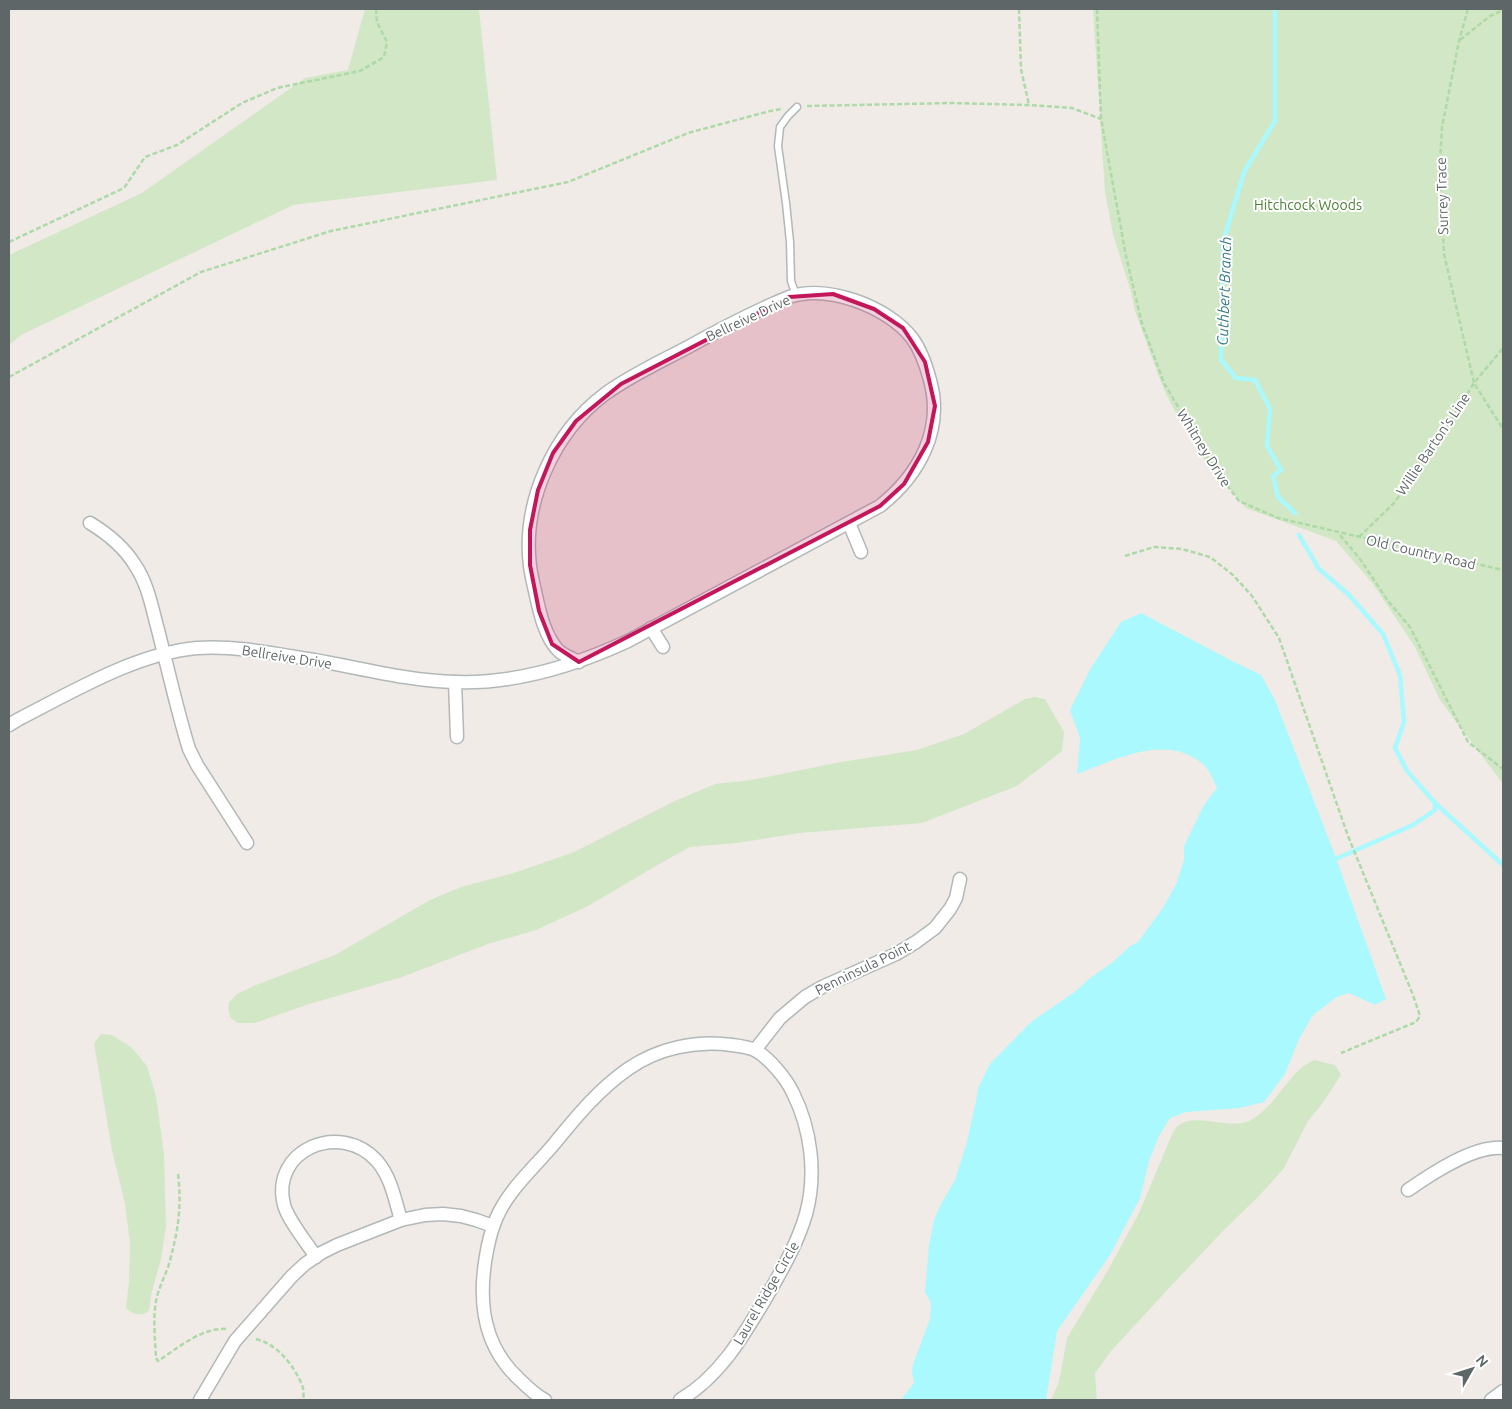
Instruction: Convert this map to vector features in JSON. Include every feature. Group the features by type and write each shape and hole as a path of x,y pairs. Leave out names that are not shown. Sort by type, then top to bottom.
{"street":[{"name":"Bellreive Drive","path":"9,725 131,664 195,648 216,647 284,655 413,678 456,682 503,680 553,670 579,662 604,652 849,523 880,506 893,496 914,471 922,457 934,420 935,406 934,392 925,362 919,349 903,328 874,309 833,294 796,295 747,316 620,384 589,407 576,421 553,453 540,484 530,530 530,565 539,611 552,644 562,654 579,662"},
{"path":"90,523 108,534 125,550 144,580 189,749 197,765 247,842"},
{"path":"849,523 861,552"},
{"path":"651,628 663,647"},
{"path":"456,682 457,737"},
{"name":"Penninsula Point","path":"755,1050 780,1018 805,997 822,987 896,954 935,928 956,898 960,879"},
{"name":"Laurel Ridge Circle","path":"493,1226 503,1206 522,1180 590,1103 617,1077 645,1059 667,1050 705,1042 744,1046 764,1056 790,1085 804,1119 812,1171 808,1206 788,1260 735,1348 704,1384 680,1400"},
{"path":"316,1257 287,1213 283,1194 283,1184 290,1166 302,1153 311,1147 325,1142 340,1141 360,1147 370,1154 385,1171 401,1220"},
{"path":"1408,1190 1449,1164 1481,1150 1503,1148"},
{"path":"200,1400 235,1341 292,1276 316,1257 337,1245 401,1220 425,1215 443,1214 460,1216 493,1226 486,1253 482,1288 483,1306 491,1340 496,1352 511,1372 528,1388 545,1400"},
{"path":"1490,1400 1503,1391"}],"lane":[{"path":"796,295 791,281 790,242 778,146 780,127 797,107"}],"path":[{"path":"9,242 124,188 145,157 177,145 242,103 277,88 360,71 384,57 387,42 377,22 376,9"},
{"path":"1019,9 1022,69 1029,105"},
{"name":"Whitney Drive","path":"1097,9 1101,119 1126,256 1142,324 1164,383 1216,471 1239,501 1278,518 1339,533"},
{"name":"Surrey Trace","path":"1468,9 1459,41 1442,127 1440,162 1444,254 1474,383 1503,429"},
{"path":"1459,41 1490,16 1503,10"},
{"path":"9,377 201,272 330,231 568,182 688,133 770,111 813,105 951,103 1072,108 1101,119"},
{"name":"Willie Barton's Line","path":"1359,537 1394,503 1435,446 1474,383 1503,348"},
{"path":"1339,533 1360,559 1388,601 1410,627 1468,742 1503,769"},
{"name":"Old Country Road","path":"1339,533 1503,570"},
{"path":"1125,556 1154,548 1182,549 1210,556 1233,575 1252,596 1279,638 1348,836 1420,1016 1416,1022 1341,1053"},
{"path":"178,1174 180,1221 168,1266 157,1294 155,1317 156,1358 158,1361 197,1337 216,1328 227,1330"},
{"path":"256,1339 267,1342 286,1357 303,1386 304,1400"}],"highlighted area":[{"path":"833,294 874,309 903,328 925,362 935,406 928,442 904,484 880,506 579,662 552,644 539,611 530,565 530,530 538,490 553,453 576,421 621,384 789,297"}],"green space":[{"path":"365,9 481,9 479,10 497,180 293,205 21,335 9,345 9,255 142,193 305,78 348,70"},
{"name":"Hitchcock Woods","path":"1093,9 1503,9 1503,784 1440,700 1415,647 1373,584 1336,541 1246,508 1203,458 1170,402 1135,311 1113,234 1105,192"},
{"path":"1035,697 1045,699 1064,732 1062,751 1017,786 922,823 800,833 737,843 690,847 588,906 536,930 488,944 402,977 306,1005 255,1023 237,1023 230,1017 229,1002 237,994 335,955 430,900 461,887 514,873 574,852 675,801 715,784 752,780 836,763 917,750 964,734 1025,699"},
{"path":"101,1034 112,1035 131,1047 147,1066 156,1096 164,1154 166,1226 150,1307 148,1312 142,1314 136,1314 126,1308 130,1243 125,1204 112,1150 94,1043"},
{"path":"1314,1060 1335,1065 1341,1075 1308,1121 1284,1168 1112,1350 1095,1373 1097,1400 1051,1400 1059,1382 1067,1338 1107,1272 1139,1213 1173,1132 1179,1125 1187,1121 1239,1123 1254,1118 1269,1105 1301,1068"}],"water":[{"path":"1141,613 1261,675 1275,700 1336,858 1386,999 1375,1005 1349,993 1337,997 1313,1015 1299,1039 1285,1074 1264,1102 1240,1108 1186,1112 1170,1118 1159,1136 1149,1161 1140,1198 1110,1255 1057,1331 1046,1400 901,1400 914,1383 913,1364 930,1319 931,1303 925,1292 929,1245 934,1220 955,1180 967,1142 978,1088 990,1064 1031,1022 1076,991 1130,946 1138,942 1163,908 1177,882 1184,860 1184,846 1204,805 1217,788 1204,765 1189,755 1174,751 1158,750 1124,756 1077,774 1080,738 1070,710 1091,668 1121,622"}],"waterway":[{"name":"Cuthbert Branch","path":"1275,9 1275,121 1244,172 1223,242 1221,360 1236,378 1255,380 1270,409 1267,446 1281,470 1273,476 1278,497 1295,513"},
{"name":"Cuthbert Branch","path":"1299,535 1319,569 1349,595 1383,634 1400,675 1404,722 1395,748 1407,771 1435,803 1503,865"},
{"path":"1331,861 1413,825 1435,810 1435,803"}]}
